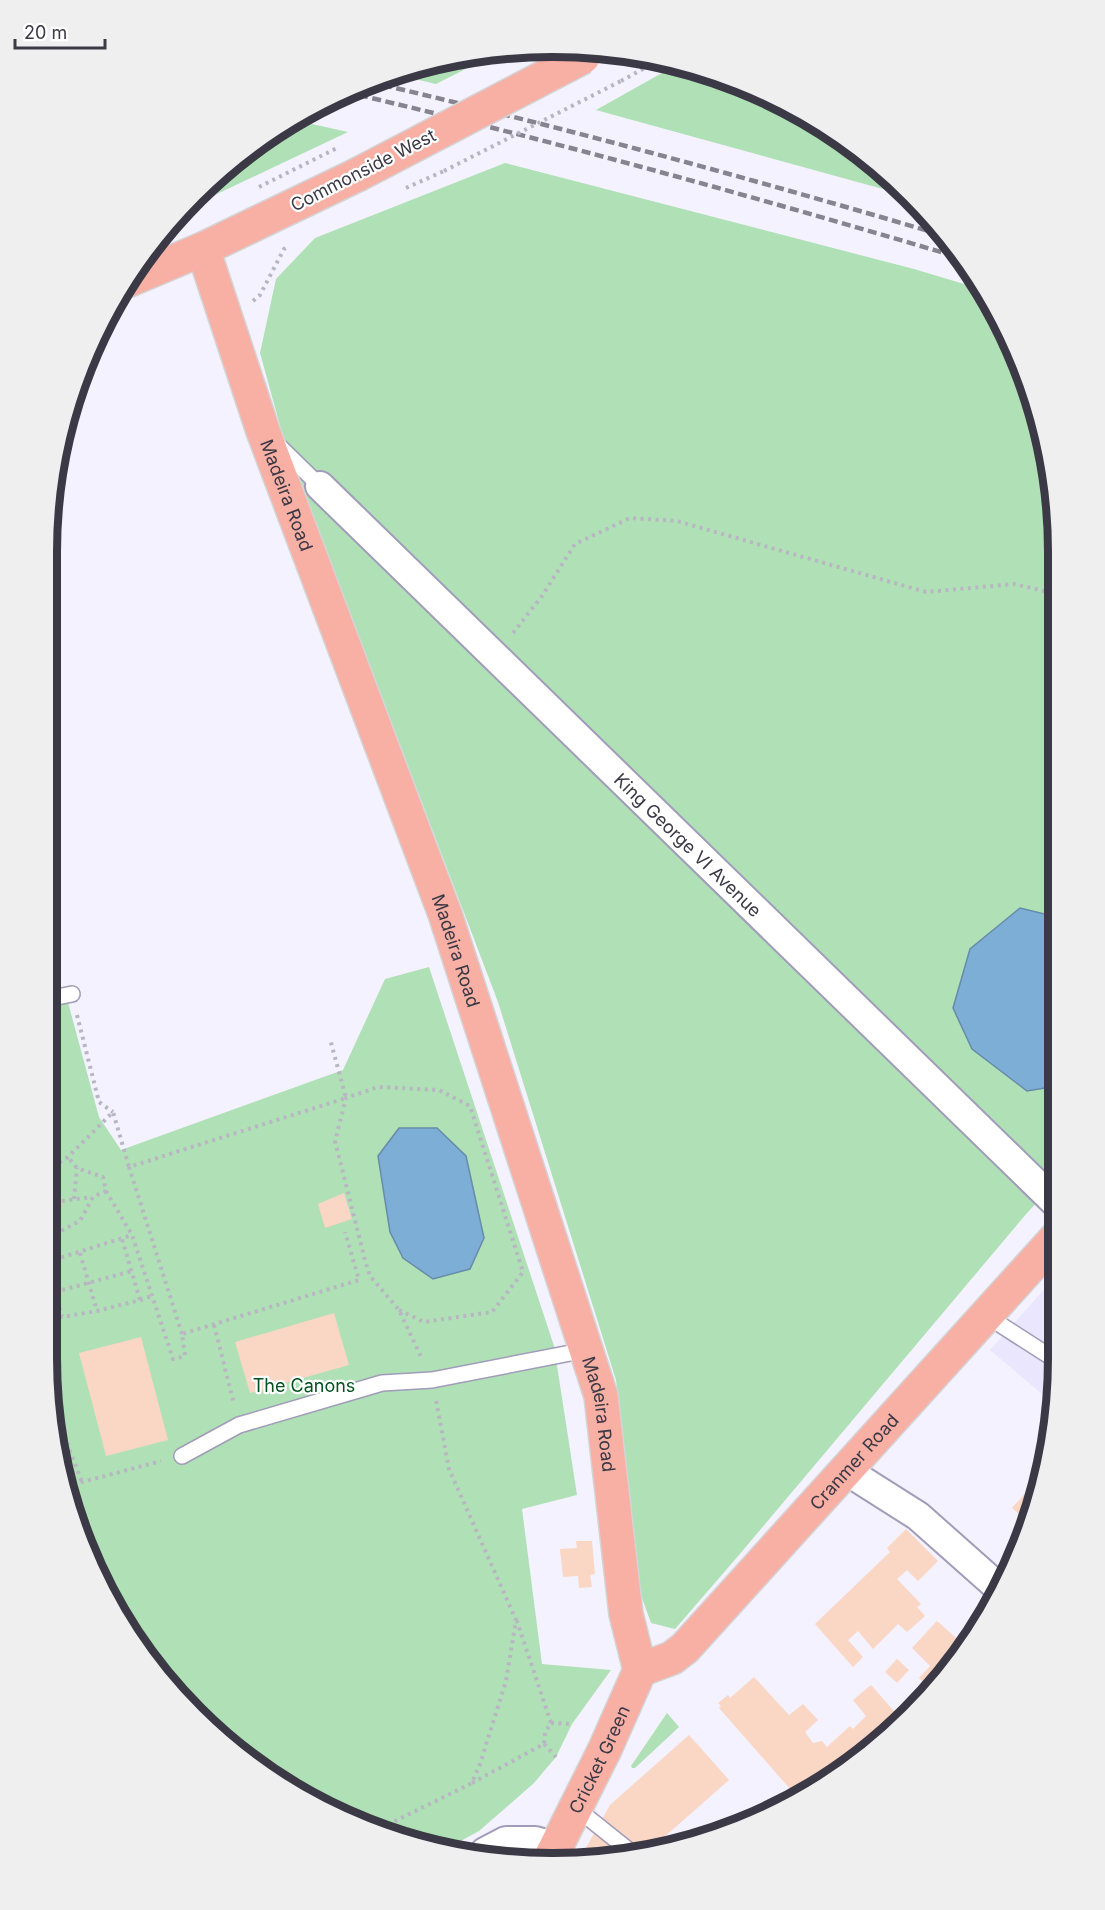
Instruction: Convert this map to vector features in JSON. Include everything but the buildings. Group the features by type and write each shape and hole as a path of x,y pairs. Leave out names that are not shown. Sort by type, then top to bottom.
{"main road":[{"name":"Commonside West","path":"142,275 203,249 357,175 582,58"},
{"name":"Madeira Road","path":"203,249 263,430 445,915 601,1396 626,1614 639,1670"},
{"name":"Cranmer Road","path":"639,1670 672,1658 685,1648 1048,1247"},
{"name":"Cricket Green","path":"553,1853 605,1749 639,1670"}],"street":[{"name":"King George VI Avenue","path":"320,486 1048,1195"},
{"path":"847,1471 918,1516 994,1583"},
{"name":"Cricket Green","path":"490,1849 506,1841 535,1841 553,1853"}],"lane":[{"path":"263,430 320,486"},
{"path":"57,997 72,994"},
{"path":"987,1316 1048,1355"},
{"path":"182,1456 239,1425 382,1383 432,1380 586,1350"},
{"path":"576,1808 626,1847"}],"path":[{"path":"444,171 647,67"},
{"path":"270,277 284,249 292,244"},
{"path":"494,656 542,596 575,544 630,518 677,521 926,592 1014,584 1048,592"},
{"path":"68,1157 76,1168 103,1177 106,1191 132,1235 173,1359 185,1356 182,1334 113,1112 99,1102 72,994"},
{"path":"330,1039 346,1098 335,1142 370,1276 399,1310 432,1380 449,1469 516,1620 551,1723"},
{"path":"129,1167 378,1087 439,1090 470,1106 523,1272 492,1312 424,1322 399,1310"},
{"path":"57,1164 68,1157 113,1112"},
{"path":"74,1199 76,1168"},
{"path":"57,1202 93,1197 106,1191"},
{"path":"57,1233 80,1221 93,1197"},
{"path":"345,1232 359,1280"},
{"path":"57,1259 132,1235"},
{"path":"122,1239 140,1300"},
{"path":"80,1253 97,1311"},
{"path":"57,1291 132,1271"},
{"path":"182,1334 370,1276"},
{"path":"57,1299 62,1317 97,1311 152,1296"},
{"path":"214,1325 239,1425"},
{"path":"63,1433 82,1482"},
{"path":"74,1487 82,1482 182,1456"},
{"path":"472,1783 506,1681 516,1620"},
{"path":"551,1723 572,1724"},
{"path":"551,1723 545,1732 544,1744 556,1757"},
{"path":"387,1825 544,1744"}],"shaded area":[{"path":"1048,1285 1046,1398 990,1350"}],"green space":[{"path":"477,63 436,84 410,78"},
{"path":"666,71 681,74 742,95 800,123 854,159 891,191 596,110"},
{"path":"306,123 348,132 204,200 251,159"},
{"path":"505,163 914,269 970,286 997,333 1022,393 1031,424 1044,488 1048,552 1048,1191 675,1629 651,1623 638,1587 616,1380 498,1002 284,440 260,353 276,279 315,238"},
{"name":"The Canons","path":"429,967 554,1346 577,1495 522,1509 542,1664 611,1670 572,1724 556,1757 534,1783 479,1831 457,1843 393,1827 333,1802 305,1787 251,1751 202,1708 180,1684 159,1659 123,1605 95,1547 74,1486 61,1422 58,1390 57,997 66,995 99,1117 121,1150 343,1070 385,979"},
{"path":"667,1713 679,1727 635,1768 632,1768 631,1766"}],"water":[{"path":"1020,908 1048,915 1048,1088 1027,1091 972,1049 953,1008 970,949"},
{"path":"399,1128 437,1128 466,1156 484,1238 470,1269 433,1279 403,1258 390,1232 378,1156"}],"railway":[{"path":"386,86 657,154 930,231"},
{"path":"361,96 653,170 948,254"}]}
